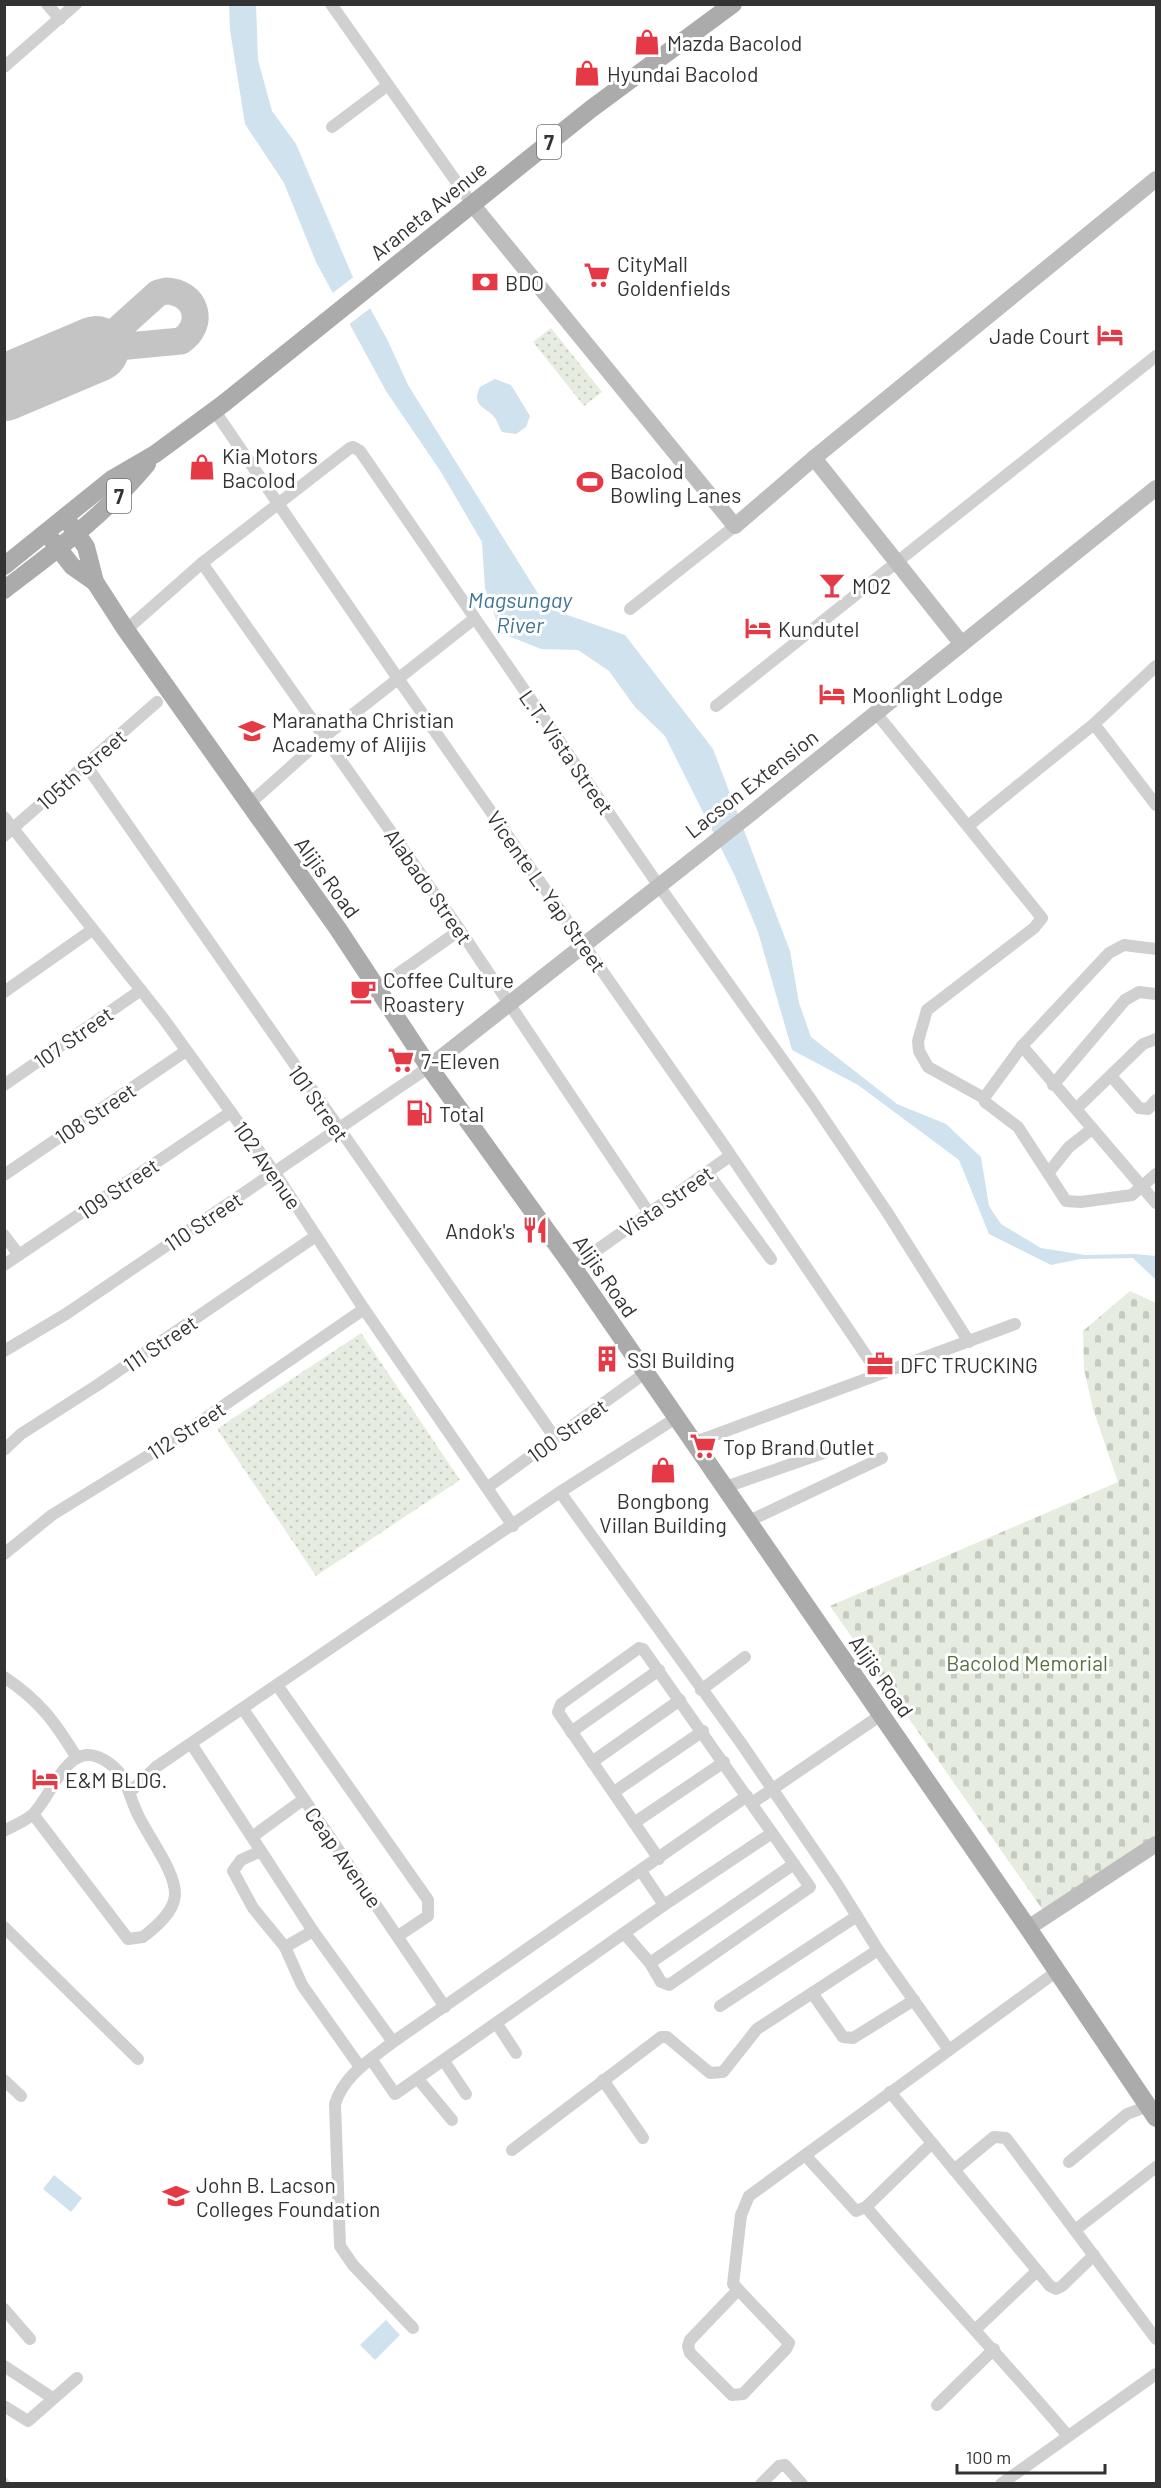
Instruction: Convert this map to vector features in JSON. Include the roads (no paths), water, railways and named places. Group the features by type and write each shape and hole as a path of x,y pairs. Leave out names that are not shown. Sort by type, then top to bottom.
{"main road":[{"name":"Araneta Avenue","path":"4,566 112,479 155,454 214,410 591,109 733,4"},
{"name":"Araneta Avenue","path":"4,590 78,533 123,493 155,454"},
{"name":"Alijis Road","path":"65,518 78,533 90,556 95,582 126,630 378,988 429,1067 573,1267 1152,2112"},
{"name":"Alijis Road","path":"45,532 72,566 95,582"}],"street":[{"path":"47,4 60,19"},
{"path":"4,68 76,4"},
{"path":"331,4 472,204 735,526"},
{"path":"332,127 388,85"},
{"path":"630,609 697,559 814,458 1156,179"},
{"path":"716,706 1156,356"},
{"name":"Vicente L. Yap Street","path":"214,410 399,680 585,945 878,1374"},
{"name":"L.T. Vista Street","path":"277,504 350,448 356,448 435,558 474,619 659,886 732,985 887,1212 969,1342"},
{"path":"814,458 961,643"},
{"name":"Lacson Extension","path":"429,1067 744,819 1156,488"},
{"path":"126,630 202,563 277,504"},
{"name":"Alabado Street","path":"202,563 460,930 649,1213"},
{"path":"248,805 324,737 474,619"},
{"path":"968,826 1094,724 1155,671"},
{"name":"105th Street","path":"9,832 157,702"},
{"path":"876,713 1042,918 1034,928 927,1010 918,1041 923,1062 984,1098 985,1102 1018,1127 1066,1201 1073,1203 1132,1195 1144,1187 1156,1174"},
{"path":"1094,724 1156,805"},
{"name":"101 Street","path":"86,765 555,1438"},
{"name":"102 Avenue","path":"4,817 9,832 141,990 275,1173 364,1309 488,1486 513,1526"},
{"path":"4,992 92,930"},
{"path":"378,988 460,930"},
{"path":"984,1098 1022,1046 1109,953 1124,945 1156,948"},
{"name":"107 Street","path":"4,1085 141,990"},
{"path":"1053,1085 1125,1000 1139,992 1156,994"},
{"path":"1076,1109 1112,1077 1143,1044 1156,1039"},
{"path":"1022,1046 1156,1203"},
{"name":"108 Street","path":"4,1175 186,1051"},
{"name":"110 Street","path":"4,1351 66,1314 275,1173 337,1127 429,1067"},
{"path":"1112,1077 1138,1108 1148,1109 1156,1100"},
{"name":"109 Street","path":"4,1265 231,1112"},
{"path":"1049,1172 1070,1147 1092,1129"},
{"name":"Vista Street","path":"573,1267 730,1156"},
{"path":"707,1172 771,1259"},
{"path":"4,1235 19,1255"},
{"name":"111 Street","path":"4,1450 21,1434 96,1386 316,1236"},
{"name":"112 Street","path":"6,1551 52,1515 176,1439 364,1309"},
{"path":"693,1443 1015,1323"},
{"name":"100 Street","path":"488,1486 645,1373"},
{"path":"130,1792 156,1767 560,1492 676,1418"},
{"path":"723,1488 826,1452"},
{"path":"747,1522 882,1458"},
{"path":"560,1492 741,1743 878,1950 949,2050"},
{"path":"624,1933 650,1963 661,1982 669,1985 810,1887 703,1731 643,1649 636,1650 561,1704 558,1712 659,1859"},
{"path":"701,1690 745,1657"},
{"path":"571,1732 659,1670"},
{"path":"4,1677 42,1705 55,1721 77,1758"},
{"path":"277,1685 429,1900 428,1916 398,1936"},
{"path":"592,1762 680,1700"},
{"name":"Ceap Avenue","path":"243,1709 445,2007"},
{"path":"413,2328 353,2265 340,2246 335,2104 339,2089 360,2067 393,2042 641,1871 749,1800 772,1790 881,1715"},
{"path":"614,1792 703,1731"},
{"path":"192,1744 313,1931 393,2042"},
{"path":"4,1831 33,1815 58,1777 77,1758 86,1755 99,1758 112,1765 130,1792 134,1807 171,1878 175,1892 171,1908 165,1917 143,1937 128,1939 33,1815"},
{"path":"634,1823 724,1762"},
{"path":"252,1837 304,1799"},
{"path":"371,2059 395,2094 664,1905 772,1833"},
{"path":"1028,1928 1156,1844"},
{"path":"261,1851 241,1860 233,1871 253,1908 285,1947 302,1985 360,2067"},
{"path":"650,1963 794,1864"},
{"path":"641,1871 664,1905"},
{"path":"720,2006 857,1916"},
{"path":"4,1927 138,2059"},
{"path":"285,1947 313,1931"},
{"path":"512,2151 661,2037 667,2037 710,2073 723,2072 757,2029 878,1950"},
{"path":"737,2291 690,2340 688,2346 690,2353 732,2395 737,2396 750,2387 789,2343 737,2291 733,2284 741,2215 749,2196 1056,1972"},
{"path":"812,1993 843,2037 848,2038 853,2038 914,2000"},
{"path":"497,2024 516,2053"},
{"path":"444,2061 465,2094"},
{"path":"4,2079 21,2096"},
{"path":"418,2079 452,2120"},
{"path":"603,2080 643,2138"},
{"path":"890,2092 1037,2271 1056,2289 1094,2255"},
{"path":"1069,2163 1127,2114 1152,2112"},
{"path":"954,2170 994,2137 1006,2138 1156,2339"},
{"path":"805,2155 856,2211 866,2207 932,2143"},
{"path":"1075,2230 1156,2167"},
{"path":"866,2207 994,2349 1068,2436"},
{"path":"976,2329 1037,2271"},
{"path":"4,2309 30,2339"},
{"path":"937,2405 994,2349"},
{"path":"4,2366 51,2397"},
{"path":"1001,2484 1156,2374"},
{"path":"4,2406 28,2421 51,2397 77,2378"},
{"path":"761,2484 779,2466 785,2465 802,2484"}],"water":[{"name":"Magsungay River","path":"229,5 256,5 258,60 272,111 296,144 352,275 388,341 408,385 547,608 625,635 713,749 790,951 799,1003 811,1037 897,1104 946,1124 981,1157 989,1206 1001,1224 1041,1248 1085,1255 1156,1256 1156,1280 1133,1258 1080,1259 1051,1265 989,1234 959,1160 858,1085 792,1050 758,932 735,876 665,736 635,707 609,671 578,650 541,649 501,633 485,588 482,542 441,472 386,391 316,262 284,183 245,124 230,30"},
{"path":"495,379 511,385 530,416 526,427 516,434 502,432 492,414 481,406 477,399 480,387"},
{"path":"54,2175 82,2198 71,2212 43,2189"},
{"path":"386,2320 400,2335 375,2360 360,2345"}],"waterway":[{"path":"4,2477 10,2484"}],"place":[{"name":"Mazda Bacolod","path":"647,42"},
{"name":"Hyundai Bacolod","path":"587,73"},
{"name":"CityMall Goldenfields","path":"597,275"},
{"name":"BDO","path":"485,282"},
{"name":"Jade Court","path":"1110,335"},
{"name":"Kia Motors Bacolod","path":"202,467"},
{"name":"Bacolod Bowling Lanes","path":"590,482"},
{"name":"MO2","path":"832,585"},
{"name":"Kundutel","path":"758,628"},
{"name":"Moonlight Lodge","path":"832,694"},
{"name":"Maranatha Christian Academy of Alijis","path":"252,731"},
{"name":"Coffee Culture Roastery","path":"363,991"},
{"name":"7-Eleven","path":"401,1060"},
{"name":"Total","path":"419,1113"},
{"name":"Andok's","path":"535,1230"},
{"name":"SSI Building","path":"607,1359"},
{"name":"DFC TRUCKING","path":"880,1364"},
{"name":"Top Brand Outlet","path":"703,1446"},
{"name":"Bongbong Villan Building","path":"663,1470"},
{"name":"E&M BLDG.","path":"45,1779"},
{"name":"John B. Lacson Colleges Foundation","path":"176,2196"}],"park label":[{"name":"Bacolod Memorial","path":"1027,1662"}]}
